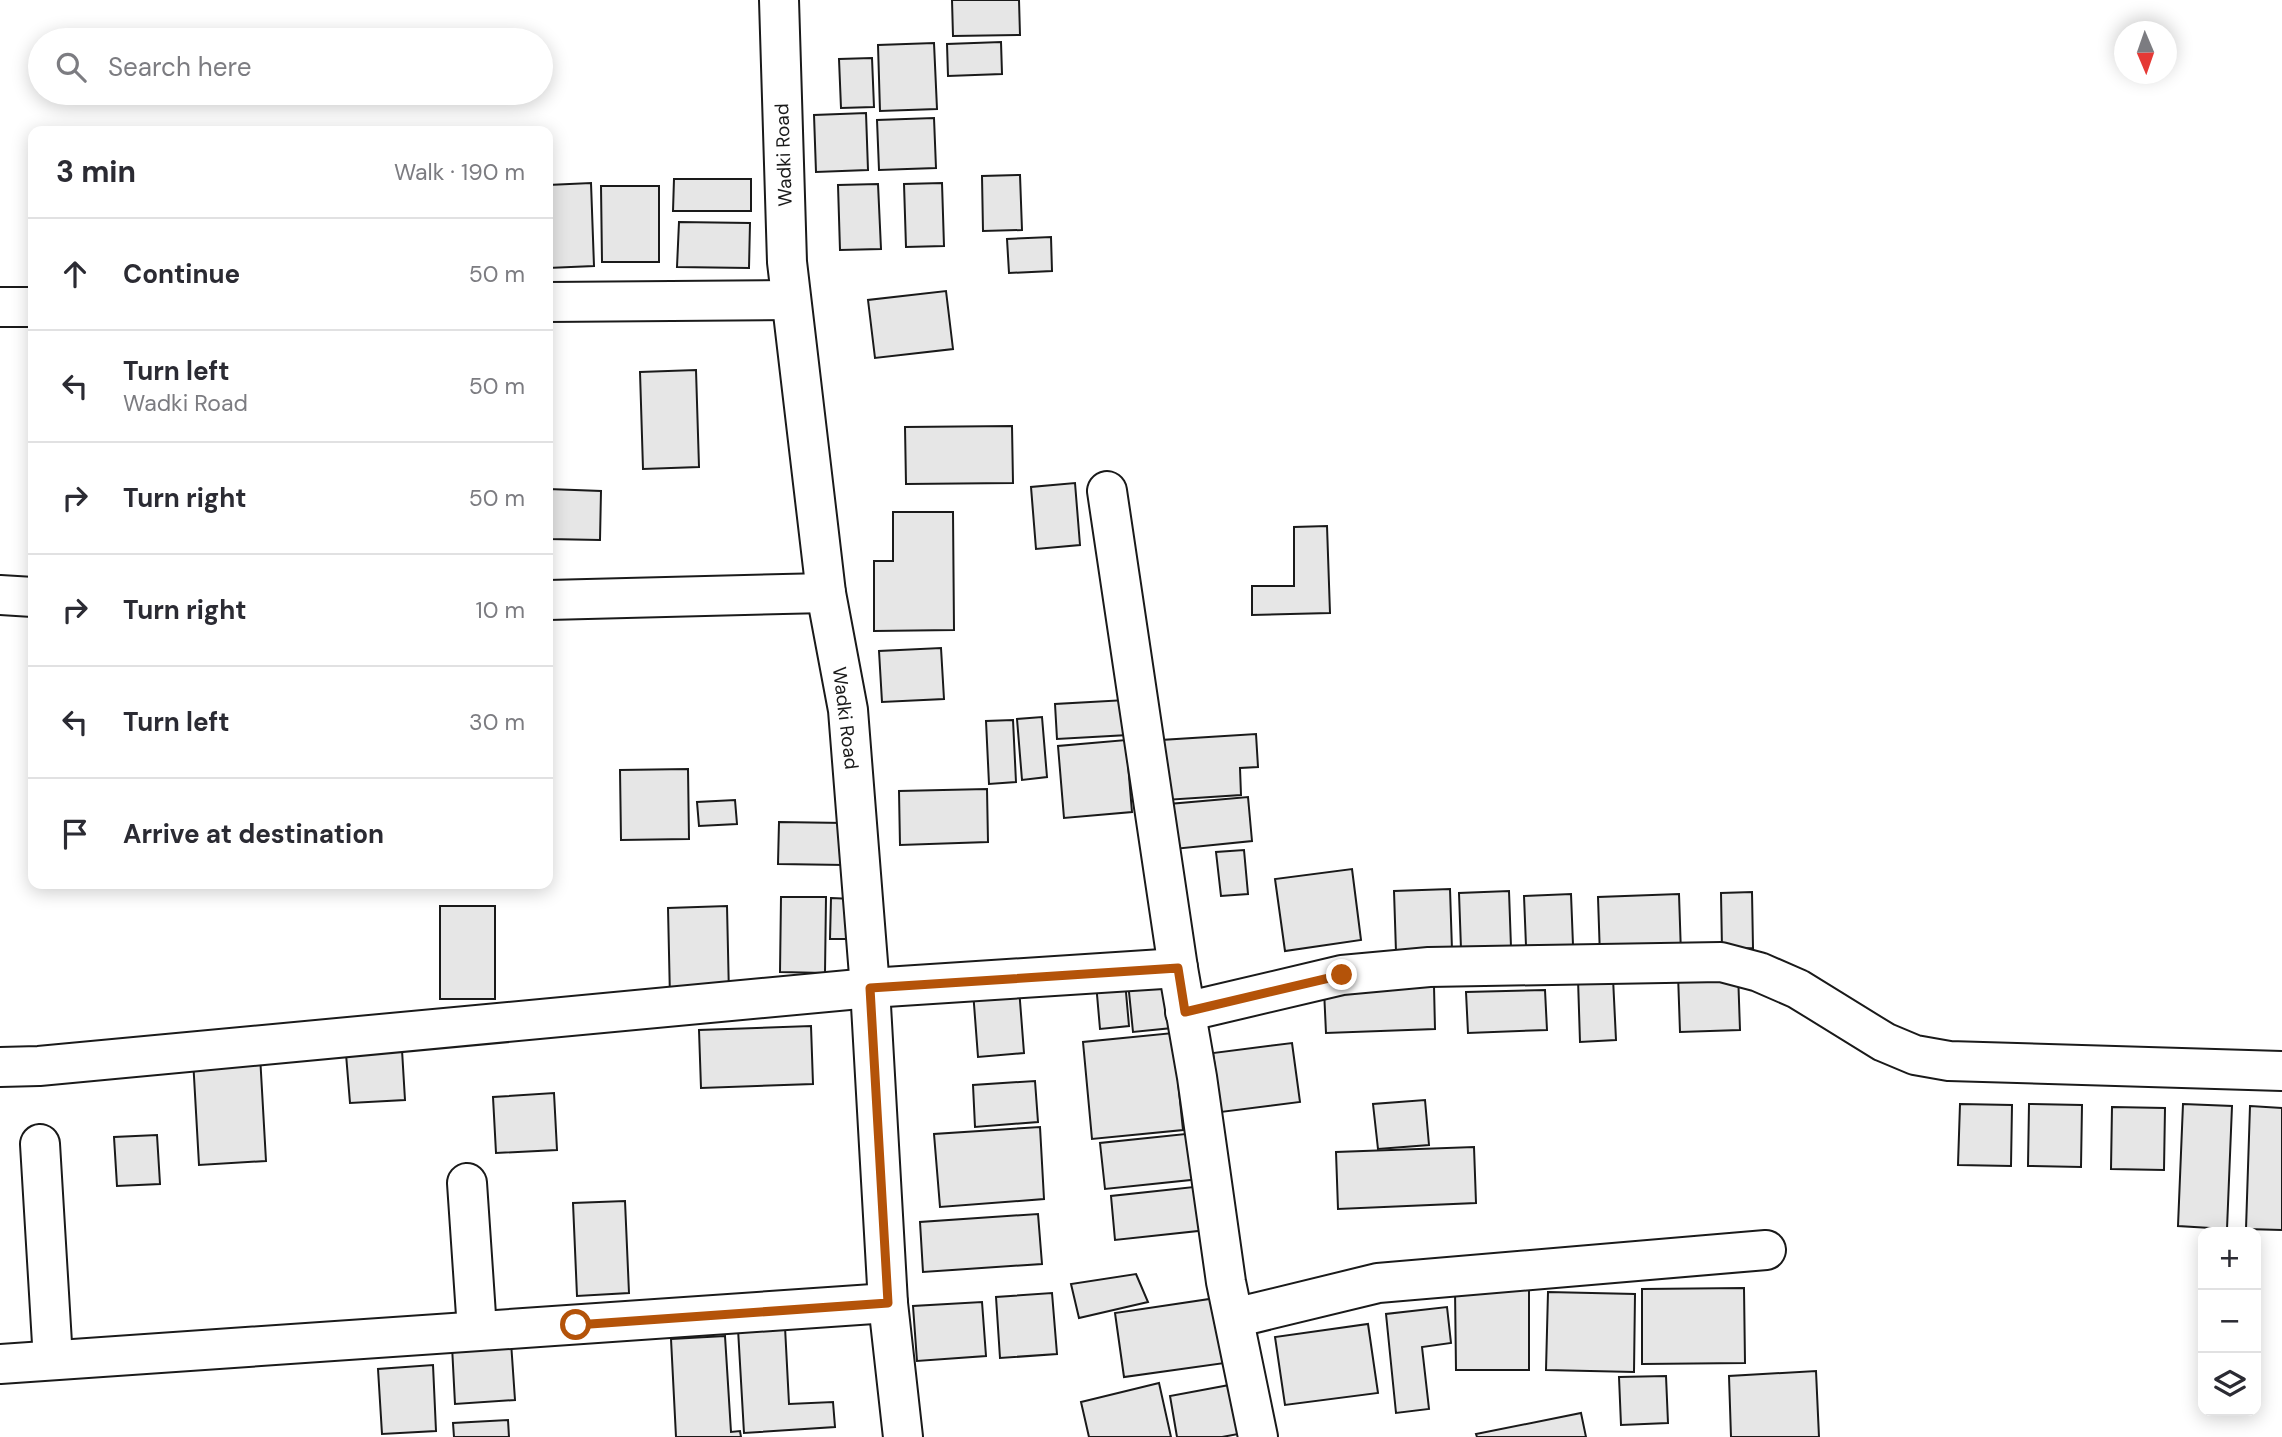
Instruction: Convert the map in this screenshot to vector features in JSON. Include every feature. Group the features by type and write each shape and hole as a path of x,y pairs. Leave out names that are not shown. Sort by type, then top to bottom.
{"street":[{"name":"Wadki Road","path":"779,0 787,262 826,593 848,710 870,988 888,1303 903,1437"},
{"path":"553,302 791,300"},
{"path":"0,307 28,307"},
{"path":"1107,491 1226,1282 1258,1437"},
{"path":"553,600 826,593"},
{"path":"0,595 28,597"},
{"path":"1185,1012 1342,975 1376,971 1430,967 1721,962 1759,972 1798,989 1884,1042 1915,1055 1949,1061 2282,1071"},
{"path":"0,1067 38,1066 870,988 1178,968"},
{"path":"40,1144 53,1360"},
{"path":"467,1183 477,1330"},
{"path":"1234,1318 1378,1283 1766,1250"},
{"path":"0,1364 888,1303"}],"building":[{"path":"952,0 1019,0 1020,35 953,36"},
{"path":"1001,42 1002,74 948,76 947,44"},
{"path":"934,43 937,109 880,111 878,45"},
{"path":"872,58 874,107 841,108 839,59"},
{"path":"866,113 868,170 816,172 814,115"},
{"path":"934,118 936,168 879,170 877,120"},
{"path":"1020,175 1022,230 983,231 982,176"},
{"path":"674,179 751,179 751,211 673,211"},
{"path":"591,183 594,266 553,268 553,185"},
{"path":"942,183 944,246 906,247 904,184"},
{"path":"878,184 881,249 840,250 838,185"},
{"path":"601,186 659,186 659,262 602,262"},
{"path":"679,222 750,223 749,268 677,267"},
{"path":"1051,237 1052,271 1009,273 1007,239"},
{"path":"946,291 953,349 875,358 868,300"},
{"path":"696,370 699,467 643,469 640,372"},
{"path":"1012,426 1013,483 906,484 905,427"},
{"path":"1075,483 1080,545 1036,549 1031,487"},
{"path":"553,489 601,491 600,540 553,539"},
{"path":"893,512 953,512 954,630 874,631 874,561 893,561"},
{"path":"1327,526 1330,613 1252,615 1252,586 1294,586 1294,527"},
{"path":"941,648 944,699 882,702 879,651"},
{"path":"1126,700 1128,735 1057,739 1055,704"},
{"path":"1042,717 1047,777 1022,780 1017,719"},
{"path":"1013,720 1016,782 989,784 986,721"},
{"path":"1256,734 1258,767 1240,768 1241,795 1165,800 1161,740"},
{"path":"1126,740 1132,812 1064,818 1058,746"},
{"path":"688,769 689,839 621,840 620,770"},
{"path":"987,789 988,842 900,845 899,791"},
{"path":"1248,797 1252,841 1174,849 1169,804"},
{"path":"735,800 737,824 699,826 697,802"},
{"path":"779,822 845,823 845,865 778,864"},
{"path":"1244,850 1248,894 1221,896 1216,852"},
{"path":"1352,869 1361,940 1285,951 1275,879"},
{"path":"1450,889 1452,950 1396,952 1394,891"},
{"path":"1509,891 1511,947 1461,949 1459,893"},
{"path":"1752,892 1753,948 1722,949 1721,893"},
{"path":"1571,894 1573,945 1526,946 1524,896"},
{"path":"1679,894 1681,954 1600,957 1598,897"},
{"path":"781,897 826,897 825,973 780,972"},
{"path":"831,898 853,899 853,939 830,939"},
{"path":"440,906 495,906 495,999 440,999"},
{"path":"727,906 729,995 670,998 668,908"},
{"path":"1738,972 1740,1030 1680,1032 1678,974"},
{"path":"1613,978 1616,1040 1580,1042 1578,979"},
{"path":"1167,979 1172,1028 1133,1032 1128,982"},
{"path":"1125,981 1129,1026 1100,1029 1096,983"},
{"path":"1434,986 1435,1029 1326,1033 1324,990"},
{"path":"1019,988 1024,1053 978,1057 973,991"},
{"path":"1545,990 1547,1030 1468,1033 1466,992"},
{"path":"811,1026 813,1084 701,1088 699,1030"},
{"path":"1173,1033 1183,1130 1092,1139 1083,1042"},
{"path":"1292,1043 1300,1102 1221,1112 1213,1053"},
{"path":"402,1050 405,1100 350,1103 346,1054"},
{"path":"260,1055 266,1161 199,1165 193,1059"},
{"path":"1035,1081 1038,1122 975,1127 973,1085"},
{"path":"554,1093 557,1150 496,1153 493,1097"},
{"path":"1425,1100 1429,1145 1378,1149 1373,1104"},
{"path":"1960,1104 2012,1105 2011,1166 1958,1165"},
{"path":"2029,1104 2082,1105 2081,1167 2028,1166"},
{"path":"2183,1104 2232,1106 2227,1227 2178,1226"},
{"path":"2250,1106 2282,1108 2282,1230 2246,1227"},
{"path":"2112,1107 2165,1108 2164,1170 2111,1169"},
{"path":"1040,1127 1044,1199 940,1207 934,1134"},
{"path":"1195,1133 1200,1179 1105,1189 1100,1143"},
{"path":"157,1135 160,1184 117,1186 114,1137"},
{"path":"1474,1147 1476,1203 1338,1209 1336,1152"},
{"path":"1203,1186 1207,1230 1115,1240 1111,1196"},
{"path":"625,1201 629,1293 577,1296 573,1203"},
{"path":"1038,1214 1042,1264 923,1272 920,1222"},
{"path":"1136,1274 1148,1302 1079,1318 1071,1284"},
{"path":"1744,1288 1745,1363 1642,1364 1642,1289"},
{"path":"1455,1289 1529,1289 1529,1370 1456,1370"},
{"path":"1548,1292 1635,1294 1634,1372 1546,1370"},
{"path":"1052,1293 1057,1354 1000,1358 996,1297"},
{"path":"1223,1297 1232,1362 1124,1377 1115,1313"},
{"path":"982,1302 986,1356 917,1361 913,1306"},
{"path":"1447,1307 1451,1343 1422,1347 1429,1409 1396,1413 1386,1314"},
{"path":"1368,1324 1378,1393 1285,1405 1275,1337"},
{"path":"785,1327 789,1404 833,1402 835,1427 744,1433 738,1329"},
{"path":"725,1336 731,1432 740,1431 741,1437 676,1437 671,1339"},
{"path":"511,1342 515,1400 455,1404 452,1346"},
{"path":"433,1365 436,1431 382,1434 378,1369"},
{"path":"1816,1371 1819,1437 1731,1437 1729,1376"},
{"path":"1666,1376 1668,1423 1621,1425 1619,1377"},
{"path":"1159,1383 1171,1437 1089,1437 1081,1402"},
{"path":"1240,1383 1249,1432 1222,1437 1177,1437 1170,1396"},
{"path":"1581,1413 1586,1437 1477,1437 1476,1434"},
{"path":"508,1420 509,1437 454,1437 453,1423"}],"route":[{"path":"576,1325 888,1303 870,988 1178,968 1185,1012 1342,975"}]}
